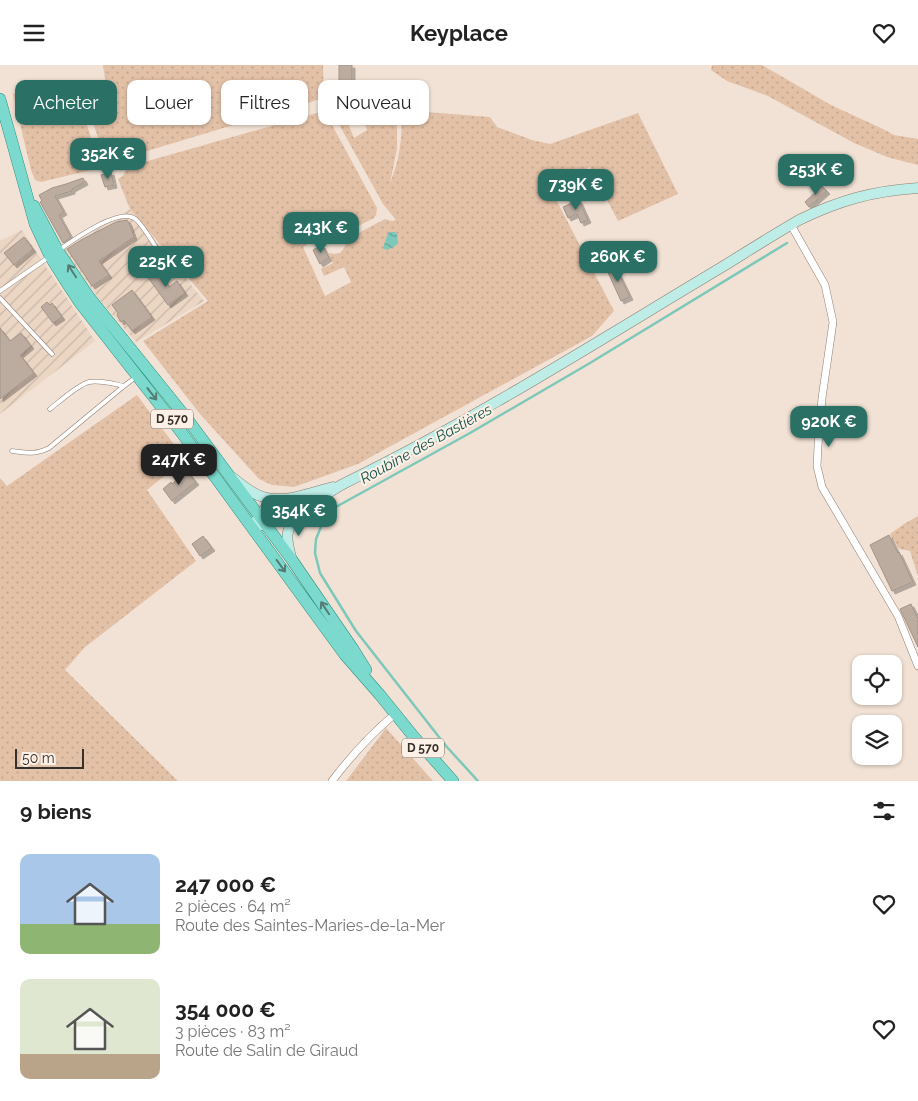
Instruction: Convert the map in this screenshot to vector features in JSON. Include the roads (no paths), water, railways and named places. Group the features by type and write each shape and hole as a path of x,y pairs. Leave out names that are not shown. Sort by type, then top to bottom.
{"main road":[{"name":"D 570","path":"0,99 26,191 54,253 85,300 122,347 138,376 218,481 345,655 453,781"},
{"path":"262,520 282,520 298,513 342,485 492,405 790,225 823,208 874,193 918,188"},
{"name":"D 570","path":"122,347 147,368 292,560 353,649 380,695"},
{"path":"228,474 252,492 263,497 281,500"},
{"path":"252,527 262,520 269,506 281,500 342,485"},
{"path":"292,560 287,543 287,535 289,527 298,513"}],"street":[{"path":"790,225 825,285 833,322 822,399 818,446 817,466 822,487 898,616 918,665"},
{"path":"332,781 357,750 395,714"}],"lane":[{"path":"0,291 86,231 116,217 125,215 134,217 140,222 165,262"},
{"path":"0,298 52,354"},
{"path":"12,451 34,453 49,448 147,368"},
{"path":"50,409 88,382 124,386"},
{"path":"218,481 228,474"}],"water":[{"path":"388,233 397,234 398,243 387,250 383,248"}],"waterway":[{"name":"Roubine des Bastières","path":"478,781 446,746 356,631 320,573 315,553 316,539 323,522 334,508 470,433 590,363 787,243"}]}
